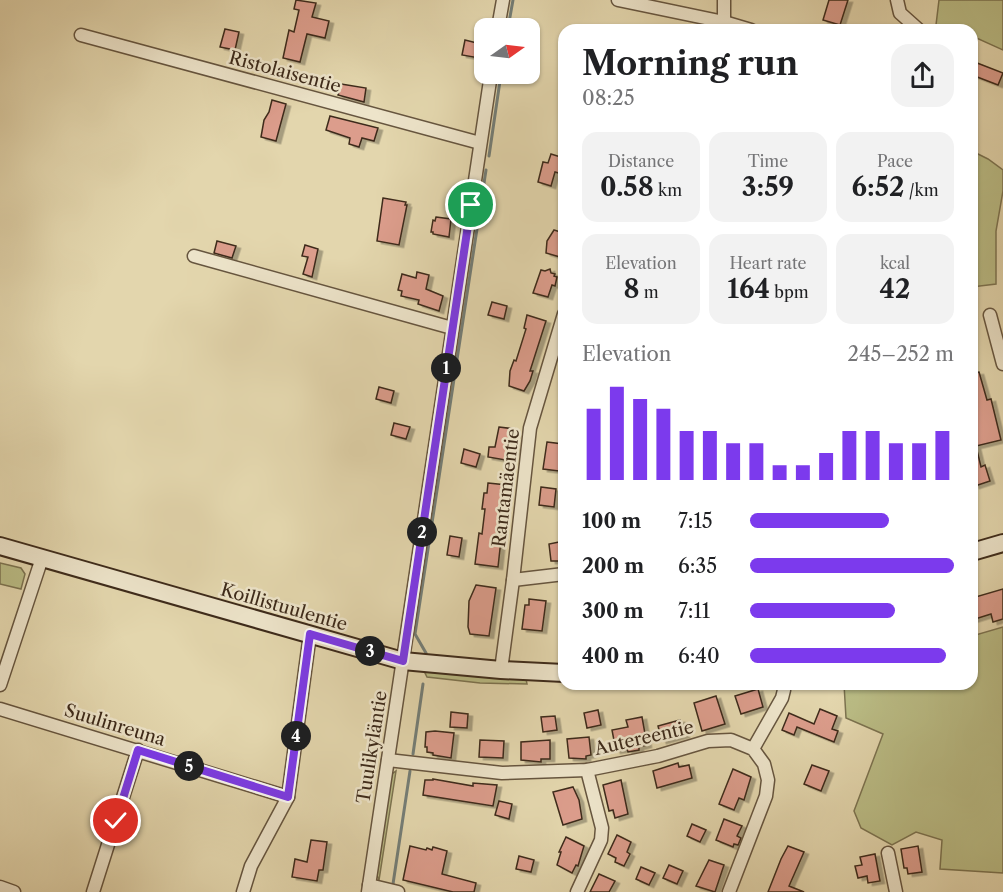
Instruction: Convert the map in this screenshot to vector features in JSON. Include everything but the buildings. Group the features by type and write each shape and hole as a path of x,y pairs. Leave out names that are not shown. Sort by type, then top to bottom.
{"street":[{"path":"499,18 502,0"},
{"path":"618,0 731,24"},
{"path":"724,0 724,22"},
{"path":"897,0 900,13 912,24"},
{"name":"Ristolaisentie","path":"81,35 480,143"},
{"name":"Tuulikyläntie","path":"368,888 489,84"},
{"path":"194,256 452,328"},
{"path":"990,315 1003,364"},
{"name":"Rantamäentie","path":"501,670 530,428 558,350"},
{"path":"978,550 1003,543"},
{"name":"Koillistuulentie","path":"0,546 403,661 558,673"},
{"path":"0,686 42,558"},
{"path":"513,580 558,575"},
{"path":"243,892 251,866 288,797 310,634"},
{"path":"729,892 766,796 768,780 764,764 753,749 782,698 784,690"},
{"name":"Suulinreuna","path":"0,709 288,797"},
{"name":"Autereentie","path":"388,760 502,773 587,770 658,756 708,741 731,740 753,749"},
{"path":"93,892 138,750"},
{"path":"576,892 601,840 602,828 587,770"},
{"path":"888,853 896,892"},
{"path":"0,887 14,892"},
{"path":"368,888 398,892"}],"green space":[{"path":"939,0 1003,0 1003,50 978,39 978,24 936,24"},
{"path":"978,154 1003,170 1003,191 996,231 996,284 978,286"},
{"path":"0,563 21,568 25,574 21,589 0,584"},
{"path":"1003,627 1003,873 940,869 942,840 916,832 892,845 861,828 854,811 883,734 846,718 844,690 978,690 978,634"},
{"path":"429,671 526,679 527,684 480,683 427,677 425,673"},
{"path":"396,771 379,880 376,873 392,774"}],"waterway":[{"path":"510,18 513,0"},
{"path":"489,156 500,84"},
{"path":"426,653 415,634 486,170"},
{"path":"413,754 423,684"},
{"path":"393,884 410,771"}],"route":[{"path":"116,821 138,750 288,797 310,634 403,661 471,205"}]}
